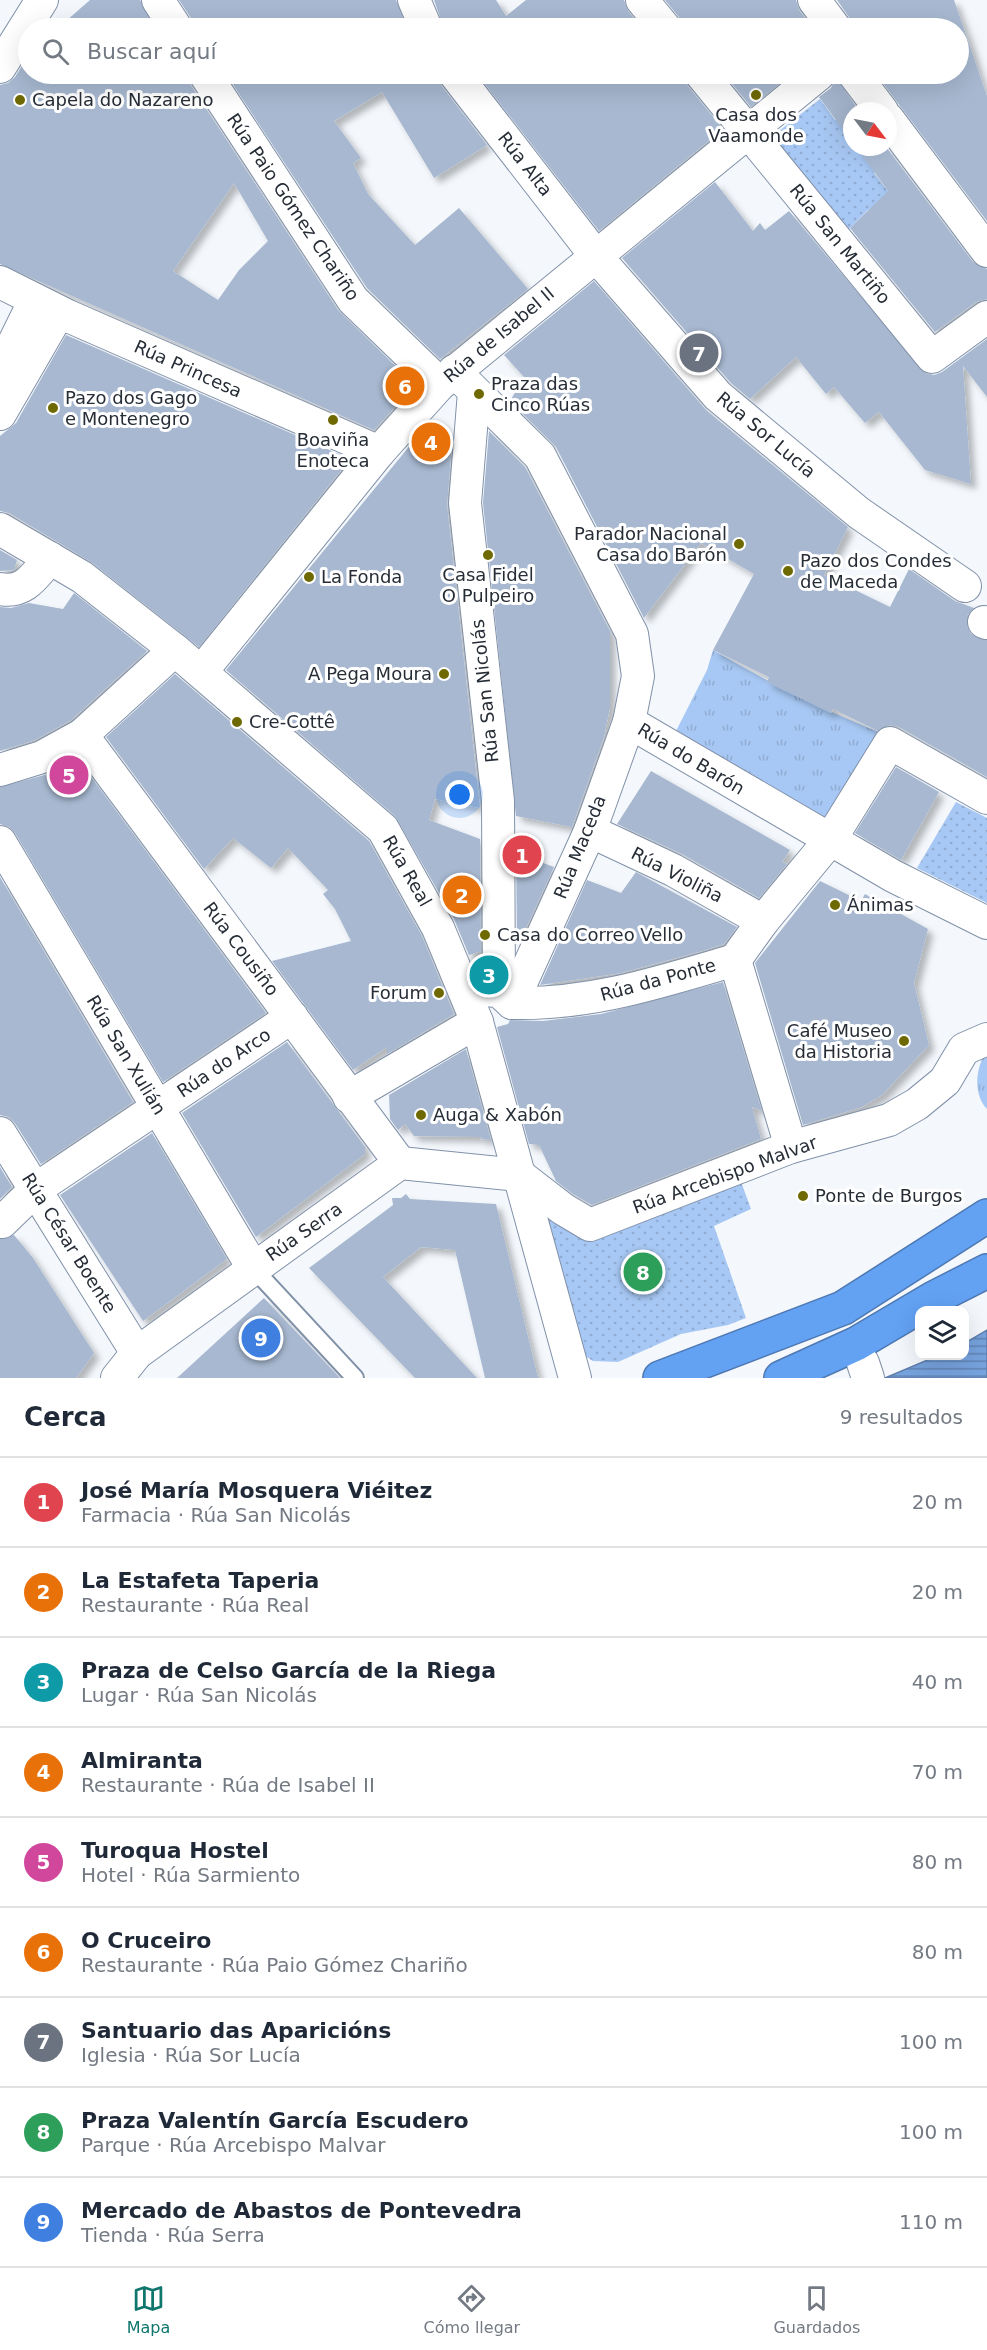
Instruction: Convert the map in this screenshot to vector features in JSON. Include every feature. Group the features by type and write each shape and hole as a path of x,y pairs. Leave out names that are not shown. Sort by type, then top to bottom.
{"highway":[{"path":"660,1378 843,1308 987,1216"},
{"path":"781,1378 856,1344 934,1298 987,1271"}],"street":[{"path":"31,18 42,0"},
{"path":"158,0 170,18"},
{"path":"414,0 422,18"},
{"path":"642,0 657,18"},
{"path":"814,0 828,18"},
{"path":"0,67 18,38"},
{"name":"Rúa Paio Gómez Chariño","path":"213,84 353,300 456,383"},
{"name":"Rúa Alta","path":"463,84 595,255"},
{"name":"Rúa San Martiño","path":"709,84 932,357 987,317"},
{"name":"Rúa de Isabel II","path":"202,671 379,452 595,255 807,84"},
{"path":"862,84 875,102"},
{"path":"897,131 987,251"},
{"name":"Rúa Sor Lucía","path":"595,255 718,396 859,513 965,586"},
{"name":"Rúa Princesa","path":"0,282 47,306 379,452"},
{"path":"0,335 47,306"},
{"path":"0,371 47,306"},
{"path":"0,414 47,306"},
{"name":"Rúa do Barón","path":"456,383 540,456 632,634 638,676 629,722 893,876 987,922"},
{"name":"Rúa San Nicolás","path":"456,383 465,503 498,801 506,997"},
{"name":"Rúa Real","path":"0,529 82,578 202,671 383,829 438,928 477,1022 575,1378"},
{"path":"6,590 23,588 50,558"},
{"path":"0,770 42,757 82,735 175,650"},
{"name":"Rúa Maceda","path":"506,997 590,831 629,722"},
{"name":"Rúa Cousiño","path":"82,735 400,1163"},
{"path":"735,960 763,921 830,840 890,743 987,798"},
{"name":"Rúa Violiña","path":"590,831 672,870 763,921"},
{"name":"Rúa San Xulián","path":"0,842 253,1268"},
{"name":"Rúa da Ponte","path":"464,989 536,1004 614,995 735,960 791,1147"},
{"name":"Rúa do Arco","path":"2,1222 36,1189 292,1017"},
{"path":"349,1097 477,1022"},
{"name":"Rúa Arcebispo Malvar","path":"519,1175 590,1226 791,1147 889,1120 917,1104 945,1081 964,1049 987,1039"},
{"name":"Rúa César Boente","path":"0,1133 137,1353"},
{"path":"400,1163 519,1175"},
{"name":"Rúa Serra","path":"117,1378 137,1353 400,1163"}],"lane":[{"path":"253,1268 355,1378"}],"green space":[{"path":"820,99 835,120 840,117 843,121 843,156 864,156 877,170 874,173 893,198 868,210 848,230 770,138"},
{"path":"713,650 798,696 886,735 833,823 676,731 707,670"},
{"path":"956,802 987,818 987,903 917,868"},
{"path":"987,1051 987,1109 979,1096 977,1081 980,1065"},
{"path":"740,1179 751,1209 714,1226 746,1318 728,1325 681,1334 618,1362 593,1361 582,1354 539,1194 595,1219"}],"shaded area":[{"path":"987,1330 987,1378 885,1378 928,1360 969,1360 969,1341"}],"building":[{"path":"90,0 140,0 150,18 69,18"},
{"path":"179,0 396,0 403,18 191,18"},
{"path":"434,0 496,0 506,16 526,0 624,0 634,18 440,18"},
{"path":"665,0 796,0 799,10 805,18 679,18"},
{"path":"837,0 954,0 960,18 849,18"},
{"path":"969,44 987,96 987,221 884,84 969,84"},
{"path":"18,72 18,84 190,84 338,310 415,385 374,430 0,264 0,85 8,83","holes":["234,183 268,241 239,270 218,300 173,271"]},
{"path":"233,84 441,84 487,145 434,178 382,92 334,121 361,158 353,163 368,194 415,245 459,208 528,289 440,359 367,288"},
{"path":"485,84 687,84 723,129 599,231"},
{"path":"732,84 779,84 751,107"},
{"path":"833,84 841,84 853,102 843,102 843,130 819,97"},
{"path":"863,156 893,156 973,262 987,269 987,299 976,302 935,332 850,228 888,191"},
{"path":"715,182 753,231 760,223 765,230 789,211 925,373 934,375 942,372 987,339 987,397 963,366 971,484 925,470 879,412 865,423 834,387 826,394 796,357 750,399 731,383 622,258"},
{"path":"594,281 706,410 848,527 824,575 890,607 909,569 955,601 974,608 967,616 967,626 971,634 987,640 987,777 899,727 890,725 878,731 833,709 831,713 767,682 769,677 713,650 754,574 701,543 644,618 556,447 510,401 524,377 504,355"},
{"path":"66,335 350,459 199,647 91,562 9,513 0,511 0,436 16,423"},
{"path":"489,431 525,467 610,631 610,707 604,737 572,827 516,816 483,503"},
{"path":"421,432 452,444 447,505 480,808 435,799 429,820 480,839 481,951 469,955 454,919 395,816 226,670"},
{"path":"0,550 17,560 14,570 0,571"},
{"path":"74,593 147,651 71,720 35,740 0,751 0,607 11,608 29,603 63,609"},
{"path":"175,674 369,841 422,936 454,1014 387,1054 387,1047 353,1070 272,961 351,941 335,909 323,894 328,890 288,848 271,868 233,838 204,869 106,737"},
{"path":"77,758 266,1013 163,1082 15,833 9,827 0,824 0,787 48,774"},
{"path":"896,767 939,792 901,860 855,833"},
{"path":"651,771 790,850 782,862 787,864 759,898 682,854 617,824"},
{"path":"516,853 554,867 522,937 517,939"},
{"path":"636,872 737,927 724,944 702,951 621,973 540,985 587,880 621,893"},
{"path":"0,877 133,1102 41,1164 15,1123 9,1117 0,1115"},
{"path":"820,881 861,901 865,894 928,929 914,983 929,1045 882,1095 862,1107 803,1125 755,963"},
{"path":"723,982 762,1111 752,1107 761,1139 592,1205 556,1181 539,1145 529,1144 497,1027 508,1024 510,1020 543,1021 601,1014"},
{"path":"287,1042 365,1147 365,1154 256,1237 182,1113"},
{"path":"466,1049 491,1140 480,1139 483,1137 414,1136 405,1124 398,1130 390,1119 389,1095"},
{"path":"152,1133 227,1259 143,1321 60,1195"},
{"path":"0,1167 12,1187 0,1199"},
{"path":"406,1194 410,1199 496,1204 538,1378 485,1378 455,1250 421,1247 383,1277 477,1378 415,1378 309,1268 393,1205 392,1198 401,1198"},
{"path":"14,1235 33,1258 94,1353 76,1378 0,1378 0,1239"},
{"path":"264,1298 340,1378 177,1378"}],"place":[{"name":"Casa dos Vaamonde","path":"756,95"},
{"name":"Capela do Nazareno","path":"20,100"},
{"name":"Santuario das Aparicións","path":"699,353"},
{"name":"O Cruceiro","path":"405,386"},
{"name":"Praza das Cinco Rúas","path":"479,394"},
{"name":"Pazo dos Gago e Montenegro","path":"53,408"},
{"name":"Boaviña Enoteca","path":"333,420"},
{"name":"Almiranta","path":"431,442"},
{"name":"Parador Nacional Casa do Barón","path":"739,544"},
{"name":"Casa Fidel O Pulpeiro","path":"488,555"},
{"name":"Pazo dos Condes de Maceda","path":"788,571"},
{"name":"La Fonda","path":"309,577"},
{"name":"A Pega Moura","path":"444,674"},
{"name":"Cre-Cottê","path":"237,722"},
{"name":"Turoqua Hostel","path":"69,775"},
{"name":"José María Mosquera Viéitez","path":"522,855"},
{"name":"La Estafeta Taperia","path":"462,895"},
{"name":"Ánimas","path":"835,905"},
{"name":"Casa do Correo Vello","path":"485,935"},
{"name":"Praza de Celso García de la Riega","path":"489,975"},
{"name":"Forum","path":"439,993"},
{"name":"Café Museo da Historia","path":"904,1041"},
{"name":"Auga & Xabón","path":"421,1115"},
{"name":"Ponte de Burgos","path":"803,1196"},
{"name":"Praza Valentín García Escudero","path":"643,1272"},
{"name":"Mercado de Abastos de Pontevedra","path":"261,1338"}]}
